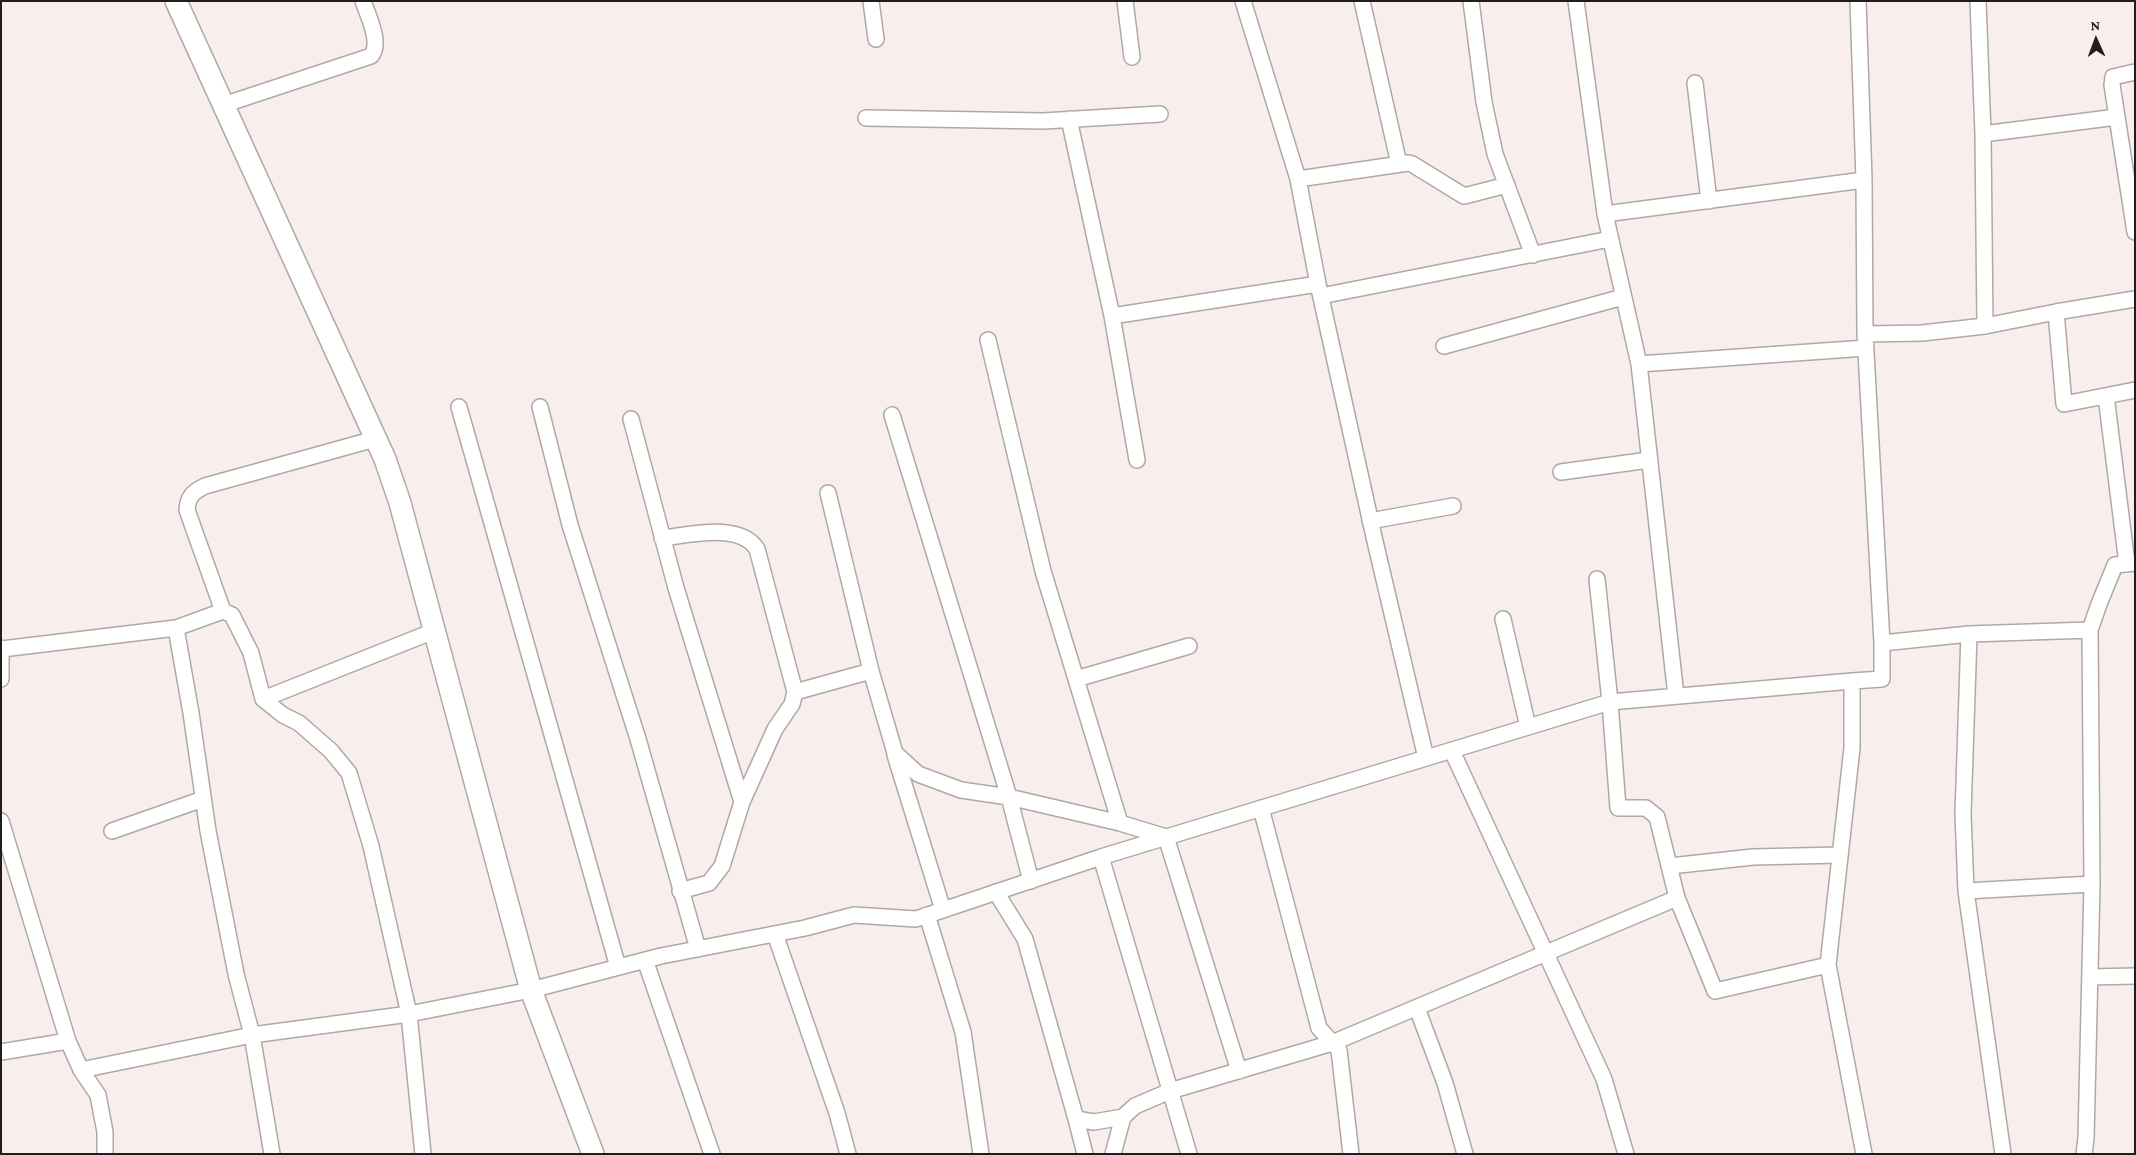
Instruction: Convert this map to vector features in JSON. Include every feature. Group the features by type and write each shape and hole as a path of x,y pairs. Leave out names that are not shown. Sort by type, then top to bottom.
{"street":[{"path":"176,1 385,459 400,503 531,990 590,1153"},
{"path":"223,105 371,56 375,52 376,42 363,1"},
{"path":"871,1 876,40"},
{"path":"1125,1 1132,57"},
{"path":"1244,1 1298,179 1370,521 1426,758"},
{"path":"1362,1 1399,164"},
{"path":"1471,1 1484,102 1495,154 1533,255"},
{"path":"1576,1 1605,214 1639,364 1676,696"},
{"path":"81,1070 252,1035 409,1014 531,990 645,960 774,934 854,915 916,919 1102,857 1610,702 1882,679 1882,643 1866,341 1864,180 1858,1"},
{"path":"1978,1 1983,134 1985,326"},
{"path":"2135,72 2113,77 2112,85 2135,232"},
{"path":"1696,83 1709,201"},
{"path":"866,118 1043,121 1160,114"},
{"path":"1983,134 2117,117"},
{"path":"1069,120 1112,316 1137,460"},
{"path":"1298,179 1399,164 1412,164 1464,196 1507,185"},
{"path":"1605,214 1864,180"},
{"path":"1112,316 1320,290 1533,255 1610,239"},
{"path":"1444,346 1623,297"},
{"path":"1639,364 1866,341 1985,326 2135,299"},
{"path":"2056,312 2064,404 2135,390"},
{"path":"988,340 1043,571 1120,823"},
{"path":"2084,1154 2086,1138 2092,884 2090,630 2098,604 2115,565 2131,563 2106,396"},
{"path":"459,407 618,967"},
{"path":"540,407 570,525 638,739 698,949"},
{"path":"892,415 1009,797 1031,881"},
{"path":"631,419 676,588 742,802"},
{"path":"223,611 187,510 188,500 193,492 206,486 375,439"},
{"path":"1561,472 1649,460"},
{"path":"828,493 871,671 943,910"},
{"path":"1370,521 1453,506"},
{"path":"662,538 724,532 737,534 753,542 757,549 795,692 792,704 775,729 742,802 722,866 709,883 680,891"},
{"path":"1597,579 1610,702 1618,808 1646,808 1657,817 1678,898 1715,991 1828,965"},
{"path":"1,679 2,648 176,628 223,611 232,615 252,652 263,699 283,715 299,723 331,751 349,773 371,846 409,1014 423,1154"},
{"path":"1503,619 1528,727"},
{"path":"176,628 191,713 203,799 236,974 252,1035 272,1154"},
{"path":"1882,643 1969,634 2090,630"},
{"path":"263,699 434,631"},
{"path":"1969,634 1963,814 1966,891 2003,1154"},
{"path":"1076,679 1189,646"},
{"path":"795,692 871,671"},
{"path":"1852,681 1852,748 1828,965 1864,1154"},
{"path":"1452,751 1604,1079 1626,1154"},
{"path":"895,753 918,774 961,790 1009,797 1120,823 1166,837"},
{"path":"112,831 203,799"},
{"path":"1261,808 1319,1028 1339,1050 1351,1154"},
{"path":"1,821 68,1041 81,1070 98,1095 105,1132 105,1154"},
{"path":"1166,837 1239,1070"},
{"path":"1670,866 1753,857 1840,855"},
{"path":"1102,857 1189,1154"},
{"path":"1966,891 2092,884"},
{"path":"996,892 1025,939 1085,1154"},
{"path":"1113,1154 1123,1117 1135,1106 1170,1091 1332,1043 1678,898"},
{"path":"927,915 963,1032 981,1154"},
{"path":"774,934 837,1113 848,1154"},
{"path":"645,960 712,1154"},
{"path":"2090,977 2135,976"},
{"path":"1417,1008 1445,1082 1466,1154"},
{"path":"1,1052 68,1041"},
{"path":"1076,1119 1094,1122 1123,1117"}]}
